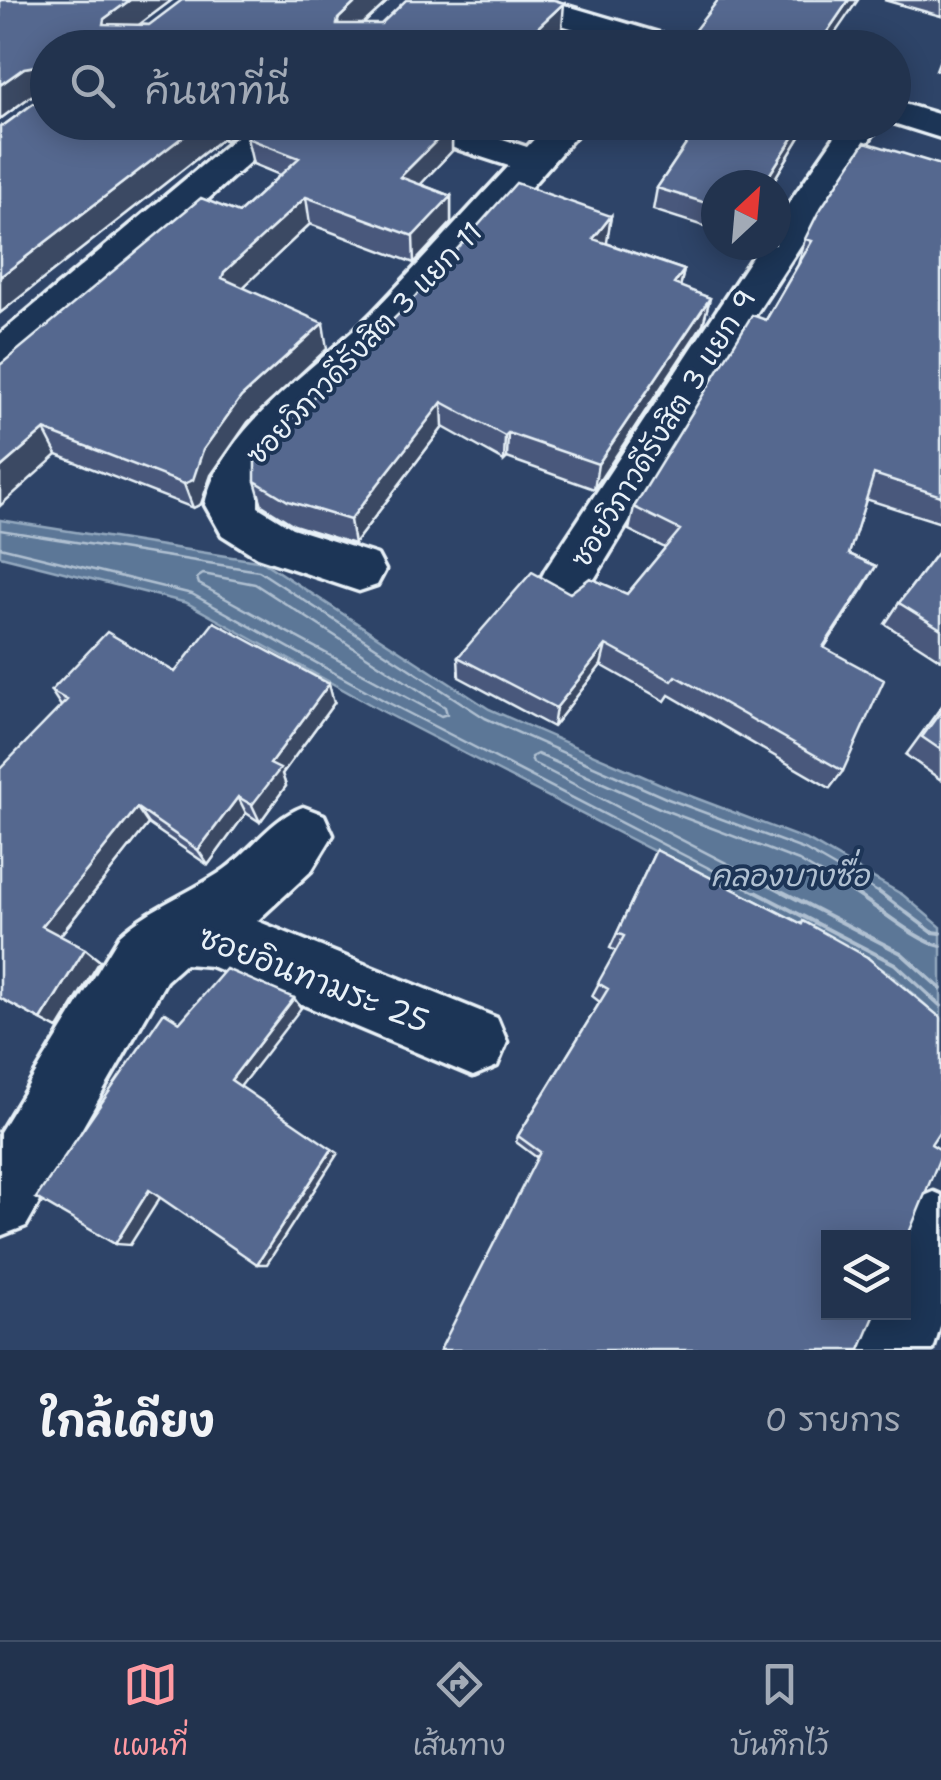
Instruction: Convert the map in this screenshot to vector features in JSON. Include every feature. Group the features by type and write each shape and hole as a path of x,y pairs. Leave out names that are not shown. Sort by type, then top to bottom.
{"street":[{"path":"513,0 607,30"},
{"path":"911,117 941,126"},
{"path":"0,358 256,140"},
{"path":"467,140 535,162"},
{"name":"ซอยวิภาวดีรังสิต 3 แยก 11","path":"358,570 275,543 240,521 230,505 234,480 259,446 386,324 554,140"},
{"name":"ซอยวิภาวดีรังสิต 3 แยก 9","path":"564,584 734,313 851,140"},
{"path":"186,930 246,895 278,867 303,836"},
{"name":"ซอยอินทามระ 25","path":"0,1200 143,958 163,939 186,930 212,934 473,1042"},
{"path":"894,1350 934,1229"}],"water":[{"name":"คลองบางซื่อ","path":"0,520 263,562 489,709 672,789 809,841 903,895 941,927 941,1019 890,973 382,711 187,603 0,556"}],"building":[{"path":"0,0 130,0 104,19 103,24 149,25 182,0 358,0 337,24 381,24 406,0 564,3 535,30 30,30 30,67 0,85"},
{"path":"718,0 849,0 828,30 695,30"},
{"path":"30,106 30,140 179,140 0,277 0,126"},
{"path":"252,140 437,140 400,177 451,196 413,236 306,197 224,272 222,278 323,323 241,397 203,450 193,480 184,484 44,430 0,468 0,365 201,198 239,213 299,158"},
{"path":"689,140 792,140 773,170 701,170 701,201 657,188"},
{"path":"865,142 941,165 941,496 874,474 849,554 876,566 823,647 884,680 843,771 676,676 672,681 606,645 556,708 458,657 532,572 570,593 590,578 627,594 680,530 634,507 752,315 766,320 812,241 805,239 818,213"},
{"path":"516,183 611,216 593,239 684,270 674,284 710,298 598,464 508,433 505,436 442,402 350,520 288,501 255,481 255,461 273,436 402,311"},
{"path":"941,548 941,629 899,603"},
{"path":"214,622 329,684 270,764 280,769 252,805 238,797 198,850 137,808 42,926 85,949 41,1020 0,998 0,769 67,700 51,691 107,632 175,672"},
{"path":"941,711 941,750 922,737"},
{"path":"656,850 802,924 803,921 867,957 941,1018 941,1129 931,1144 941,1150 941,1155 910,1230 821,1230 821,1320 873,1320 860,1350 440,1350 540,1152 518,1136 608,989 598,983 624,936 617,933"},
{"path":"226,969 294,998 231,1080 332,1149 257,1264 149,1190 115,1244 36,1198 164,1012 180,1022"}]}
